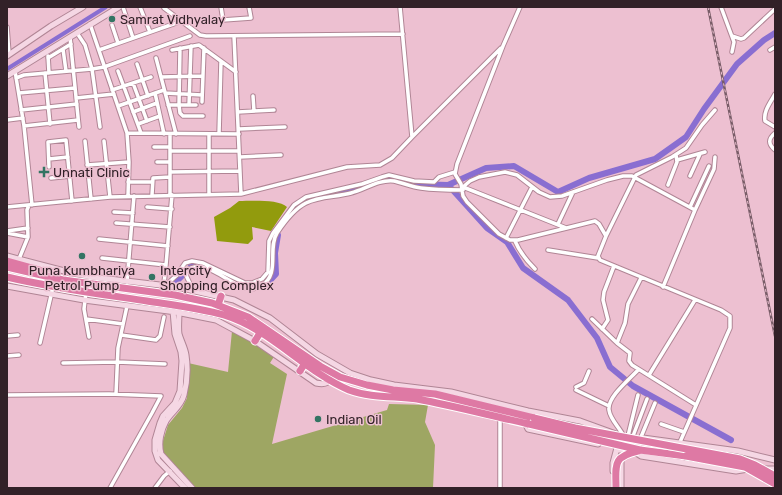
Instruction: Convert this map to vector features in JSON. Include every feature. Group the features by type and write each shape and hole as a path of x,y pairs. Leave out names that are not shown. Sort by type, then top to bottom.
{"highway":[{"path":"7,261 63,277"},
{"path":"7,267 34,273 106,282 126,289 163,293 218,305 248,317 340,377 367,385 393,390 435,394 640,450 686,456 745,467 775,484"},
{"path":"7,277 35,284 52,291 86,292 244,323 260,332 330,381 350,390 364,394 416,399 500,417 529,419 740,458 775,476"},
{"path":"7,282 37,288 35,284"},
{"path":"218,305 221,296"},
{"path":"255,341 260,332"},
{"path":"300,371 305,363"},
{"path":"615,488 616,464 624,452 640,450"}],"street":[{"path":"8,54 83,7"},
{"path":"7,76 16,72 77,32 120,7"},
{"path":"123,7 133,38"},
{"path":"140,7 150,32"},
{"path":"163,7 203,36 403,34"},
{"path":"221,7 223,20 251,18 249,7"},
{"path":"400,7 412,137"},
{"path":"520,7 503,46 455,173 467,202 490,226 510,240 515,241 595,221 599,224 606,236"},
{"path":"721,7 734,42 732,52"},
{"path":"732,36 741,39 744,38 775,10"},
{"path":"99,50 182,21"},
{"path":"90,24 127,133 129,162 128,196"},
{"path":"112,25 118,44"},
{"path":"7,27 8,54"},
{"path":"77,32 86,48 92,69 100,127"},
{"path":"16,78 24,75 92,69 190,36"},
{"path":"234,36 240,157 240,194"},
{"path":"70,37 79,127"},
{"path":"48,58 71,44"},
{"path":"172,50 199,45 236,72"},
{"path":"189,105 191,46"},
{"path":"7,207 110,197 240,194 347,167 380,165 392,158 503,46"},
{"path":"180,48 179,105 181,115 202,116"},
{"path":"202,102 204,48"},
{"path":"770,50 775,48"},
{"path":"63,49 66,71"},
{"path":"48,51 47,90 50,124"},
{"path":"156,58 176,134"},
{"path":"219,134 221,61"},
{"path":"137,64 148,96"},
{"path":"118,71 141,133"},
{"path":"16,72 24,126 31,205 27,210 28,237 19,259"},
{"path":"161,77 203,76"},
{"path":"76,98 96,96 113,92 124,86 151,77"},
{"path":"133,83 147,121"},
{"path":"19,93 75,88"},
{"path":"118,106 165,92 202,95"},
{"path":"155,94 164,134"},
{"path":"775,94 764,113 764,118 765,121 775,126"},
{"path":"253,96 254,111"},
{"path":"133,112 157,103"},
{"path":"22,110 77,104"},
{"path":"168,105 196,105"},
{"path":"238,112 274,110"},
{"path":"598,258 606,236 635,177 641,172 676,155 686,148 715,110"},
{"path":"138,124 160,116"},
{"path":"7,120 23,118"},
{"path":"24,126 78,120"},
{"path":"127,133 219,134 285,127"},
{"path":"775,133 770,137 769,141 775,150"},
{"path":"163,293 172,209 170,134"},
{"path":"209,134 209,194"},
{"path":"49,167 48,142 66,140 72,201"},
{"path":"85,141 91,199"},
{"path":"104,141 110,197"},
{"path":"154,148 239,151"},
{"path":"677,160 705,152"},
{"path":"690,176 700,154"},
{"path":"240,157 281,155"},
{"path":"668,185 677,160 676,155"},
{"path":"49,160 68,157"},
{"path":"664,287 695,210 714,169 715,157"},
{"path":"87,165 129,162"},
{"path":"157,162 170,162"},
{"path":"690,207 710,166"},
{"path":"170,172 240,171"},
{"path":"462,188 470,181 480,177 505,172 517,175 539,192 550,197 562,196 623,176 635,177 695,210"},
{"path":"165,285 177,275 185,263 192,261 203,262 245,283 252,283 262,279 268,272 269,241 273,232 294,204 306,197 362,184 382,177 389,176 414,181 434,182 439,177 455,173"},
{"path":"51,178 70,176"},
{"path":"152,195 153,178 170,177"},
{"path":"192,290 191,284 186,276 186,271 190,268 198,266 208,269 244,287 261,287 268,279 272,270 275,237 283,223 292,214 308,202 352,193 384,182 394,181 420,188 440,190 462,188 520,209 566,228"},
{"path":"128,182 152,182"},
{"path":"506,238 532,187"},
{"path":"558,224 573,192"},
{"path":"126,289 133,224 134,196"},
{"path":"147,206 172,209"},
{"path":"114,212 133,213"},
{"path":"116,223 170,227"},
{"path":"7,232 28,228"},
{"path":"7,232 28,237"},
{"path":"99,239 168,246"},
{"path":"515,241 522,255 535,269"},
{"path":"548,250 598,258 641,278 728,313 731,320 730,328 680,442"},
{"path":"7,256 19,259 63,277"},
{"path":"102,258 166,265"},
{"path":"602,329 608,320 603,300 604,292 614,266"},
{"path":"617,343 625,323 628,304 641,278"},
{"path":"106,282 127,281 165,285 221,296 246,305 270,318 317,354 350,373 371,380 394,385 447,392 529,419 580,421 626,436 680,442 738,451 775,460"},
{"path":"7,286 52,291 84,300 127,306 148,305"},
{"path":"177,287 171,309 175,334 182,356 180,391 175,403 163,416 156,432 154,445 158,460 185,488"},
{"path":"40,343 52,291"},
{"path":"86,292 84,300 88,337"},
{"path":"648,375 695,300"},
{"path":"116,394 118,348 127,306"},
{"path":"171,309 179,312 212,316 216,320 255,341 316,382 325,384 330,381 334,364"},
{"path":"179,312 179,334 186,354 186,385 181,404 166,420 163,427 159,449 161,454 192,488"},
{"path":"121,335 156,340 160,336 164,316"},
{"path":"86,319 123,324"},
{"path":"592,319 617,343 630,353 630,363 638,370 696,405"},
{"path":"7,336 18,335"},
{"path":"7,356 19,355"},
{"path":"63,363 117,362 165,364"},
{"path":"621,488 624,452 630,441 609,411 609,406 612,396 638,370"},
{"path":"590,371 584,383 576,388 609,406"},
{"path":"7,395 116,394 161,396 110,488"},
{"path":"626,436 638,395"},
{"path":"615,488 613,464 616,448 615,440 626,436 647,399"},
{"path":"642,437 655,403"},
{"path":"500,417 500,488"},
{"path":"529,419 528,429 616,448 624,452 641,456 736,471 756,468 775,469"},
{"path":"661,424 684,432"},
{"path":"747,470 754,461 754,455"},
{"path":"155,488 170,471"}],"green space":[{"path":"232,331 275,355 270,363 287,374 272,444 387,410 389,404 428,405 425,422 435,445 433,488 193,488 163,452 162,444 168,425 182,408 187,398 188,363 228,372"}],"shaded area":[{"path":"239,201 271,202 283,204 287,207 271,231 252,227 253,239 248,244 217,241 214,217"}],"waterway":[{"path":"7,69 106,7"},
{"path":"389,177 414,184 448,185 486,168 514,166 558,192 589,178 655,159 686,137 704,109 737,64 764,40 775,33"},
{"path":"340,191 361,185"},
{"path":"450,187 487,228 507,242 523,268 568,300 597,338 610,367 633,386 731,440"},
{"path":"295,206 310,197"},
{"path":"264,287 276,274 275,253 278,235"},
{"path":"191,265 201,263 205,265"},
{"path":"176,282 184,274"},
{"path":"225,276 244,286 255,287"}],"railway":[{"path":"708,7 775,336"}],"place":[{"name":"Samrat Vidhyalay","path":"112,19"},
{"name":"Unnati Clinic","path":"44,172"},
{"name":"Puna Kumbhariya Petrol Pump","path":"82,256"},
{"name":"Intercity Shopping Complex","path":"152,277"},
{"name":"Indian Oil","path":"318,419"}]}
